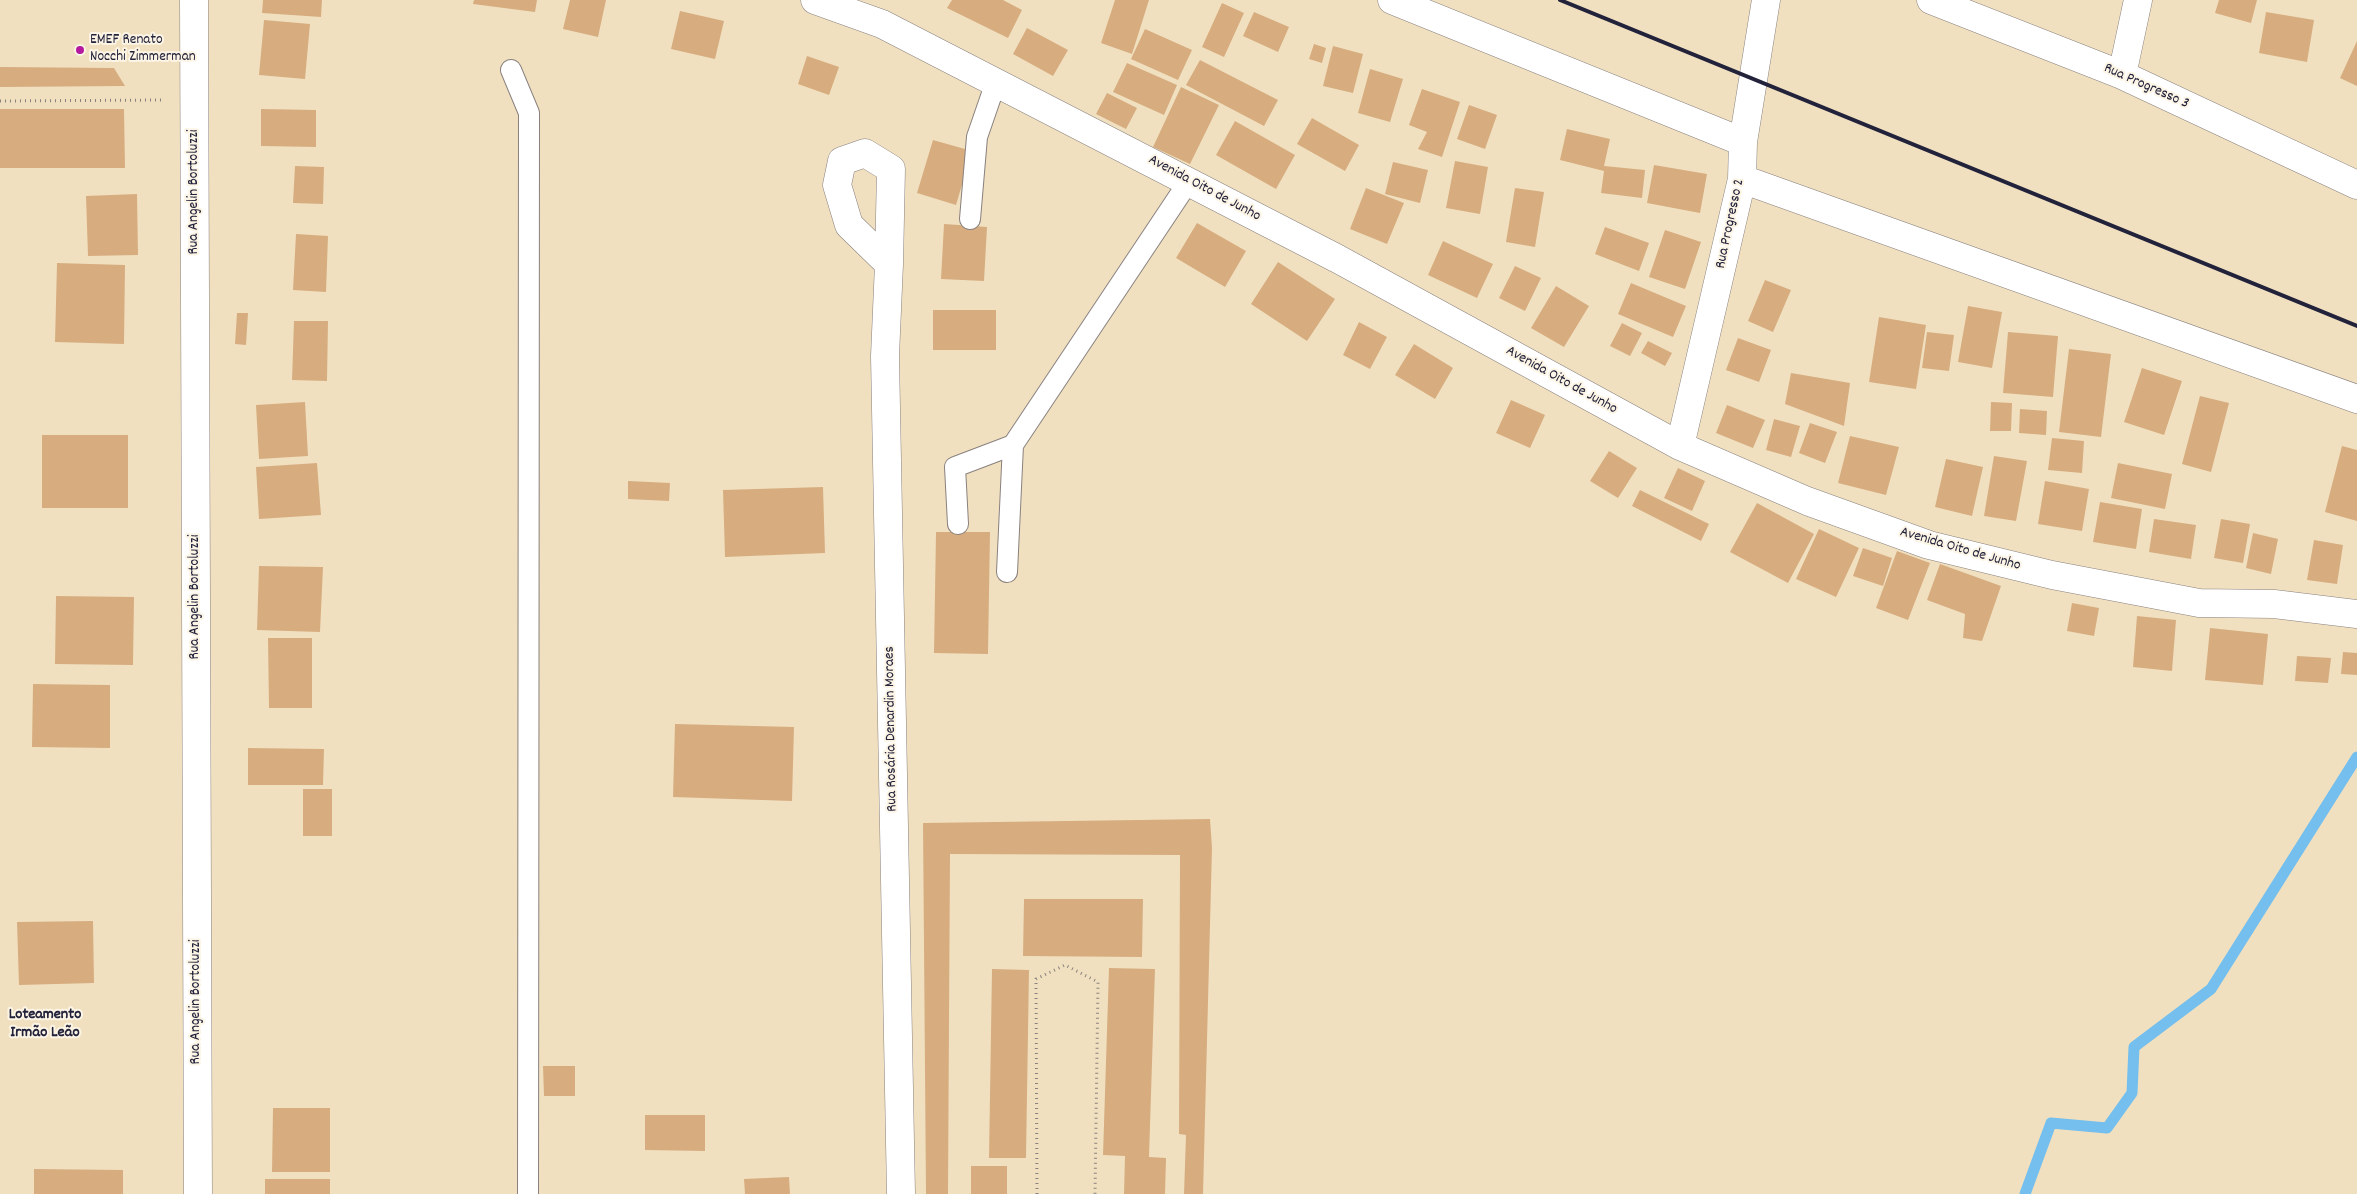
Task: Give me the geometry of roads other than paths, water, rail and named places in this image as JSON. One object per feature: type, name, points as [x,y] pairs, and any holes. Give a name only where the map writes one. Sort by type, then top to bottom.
[{"type":"street","name":"Rua Angelin Bortoluzzi","points":[[194,0],[198,1194]]},
{"type":"street","name":"Avenida Oito de Junho","points":[[815,0],[882,24],[1338,259],[1680,446],[1808,501],[1929,545],[2052,575],[2199,603],[2274,604],[2357,614]]},
{"type":"street","points":[[1392,0],[1743,142]]},
{"type":"street","name":"Rua Progresso 2","points":[[1680,446],[1742,180],[1743,142],[1766,0]]},
{"type":"street","name":"Rua Progresso 3","points":[[1931,0],[2122,75],[2356,183]]},
{"type":"street","points":[[2122,75],[2138,0]]},
{"type":"street","points":[[1742,180],[2357,399]]},
{"type":"street","name":"Rua Rosária Denardin Moraes","points":[[889,264],[885,356],[901,1194]]},
{"type":"lane","points":[[511,70],[529,114],[528,1194]]},
{"type":"lane","points":[[970,219],[977,137],[996,82]]},
{"type":"lane","points":[[1007,572],[1013,444],[1189,181]]},
{"type":"lane","points":[[958,524],[955,466],[1013,444]]},
{"type":"waterway","points":[[2025,1194],[2051,1123],[2107,1128],[2132,1093],[2134,1047],[2211,989],[2357,757]]},
{"type":"railway","points":[[1560,0],[2357,326]]},
{"type":"place","name":"EMEF Renato Nocchi Zimmerman","points":[[80,50]]},
{"type":"district","name":"Loteamento Irmão Leão","points":[[45,1025]]}]
